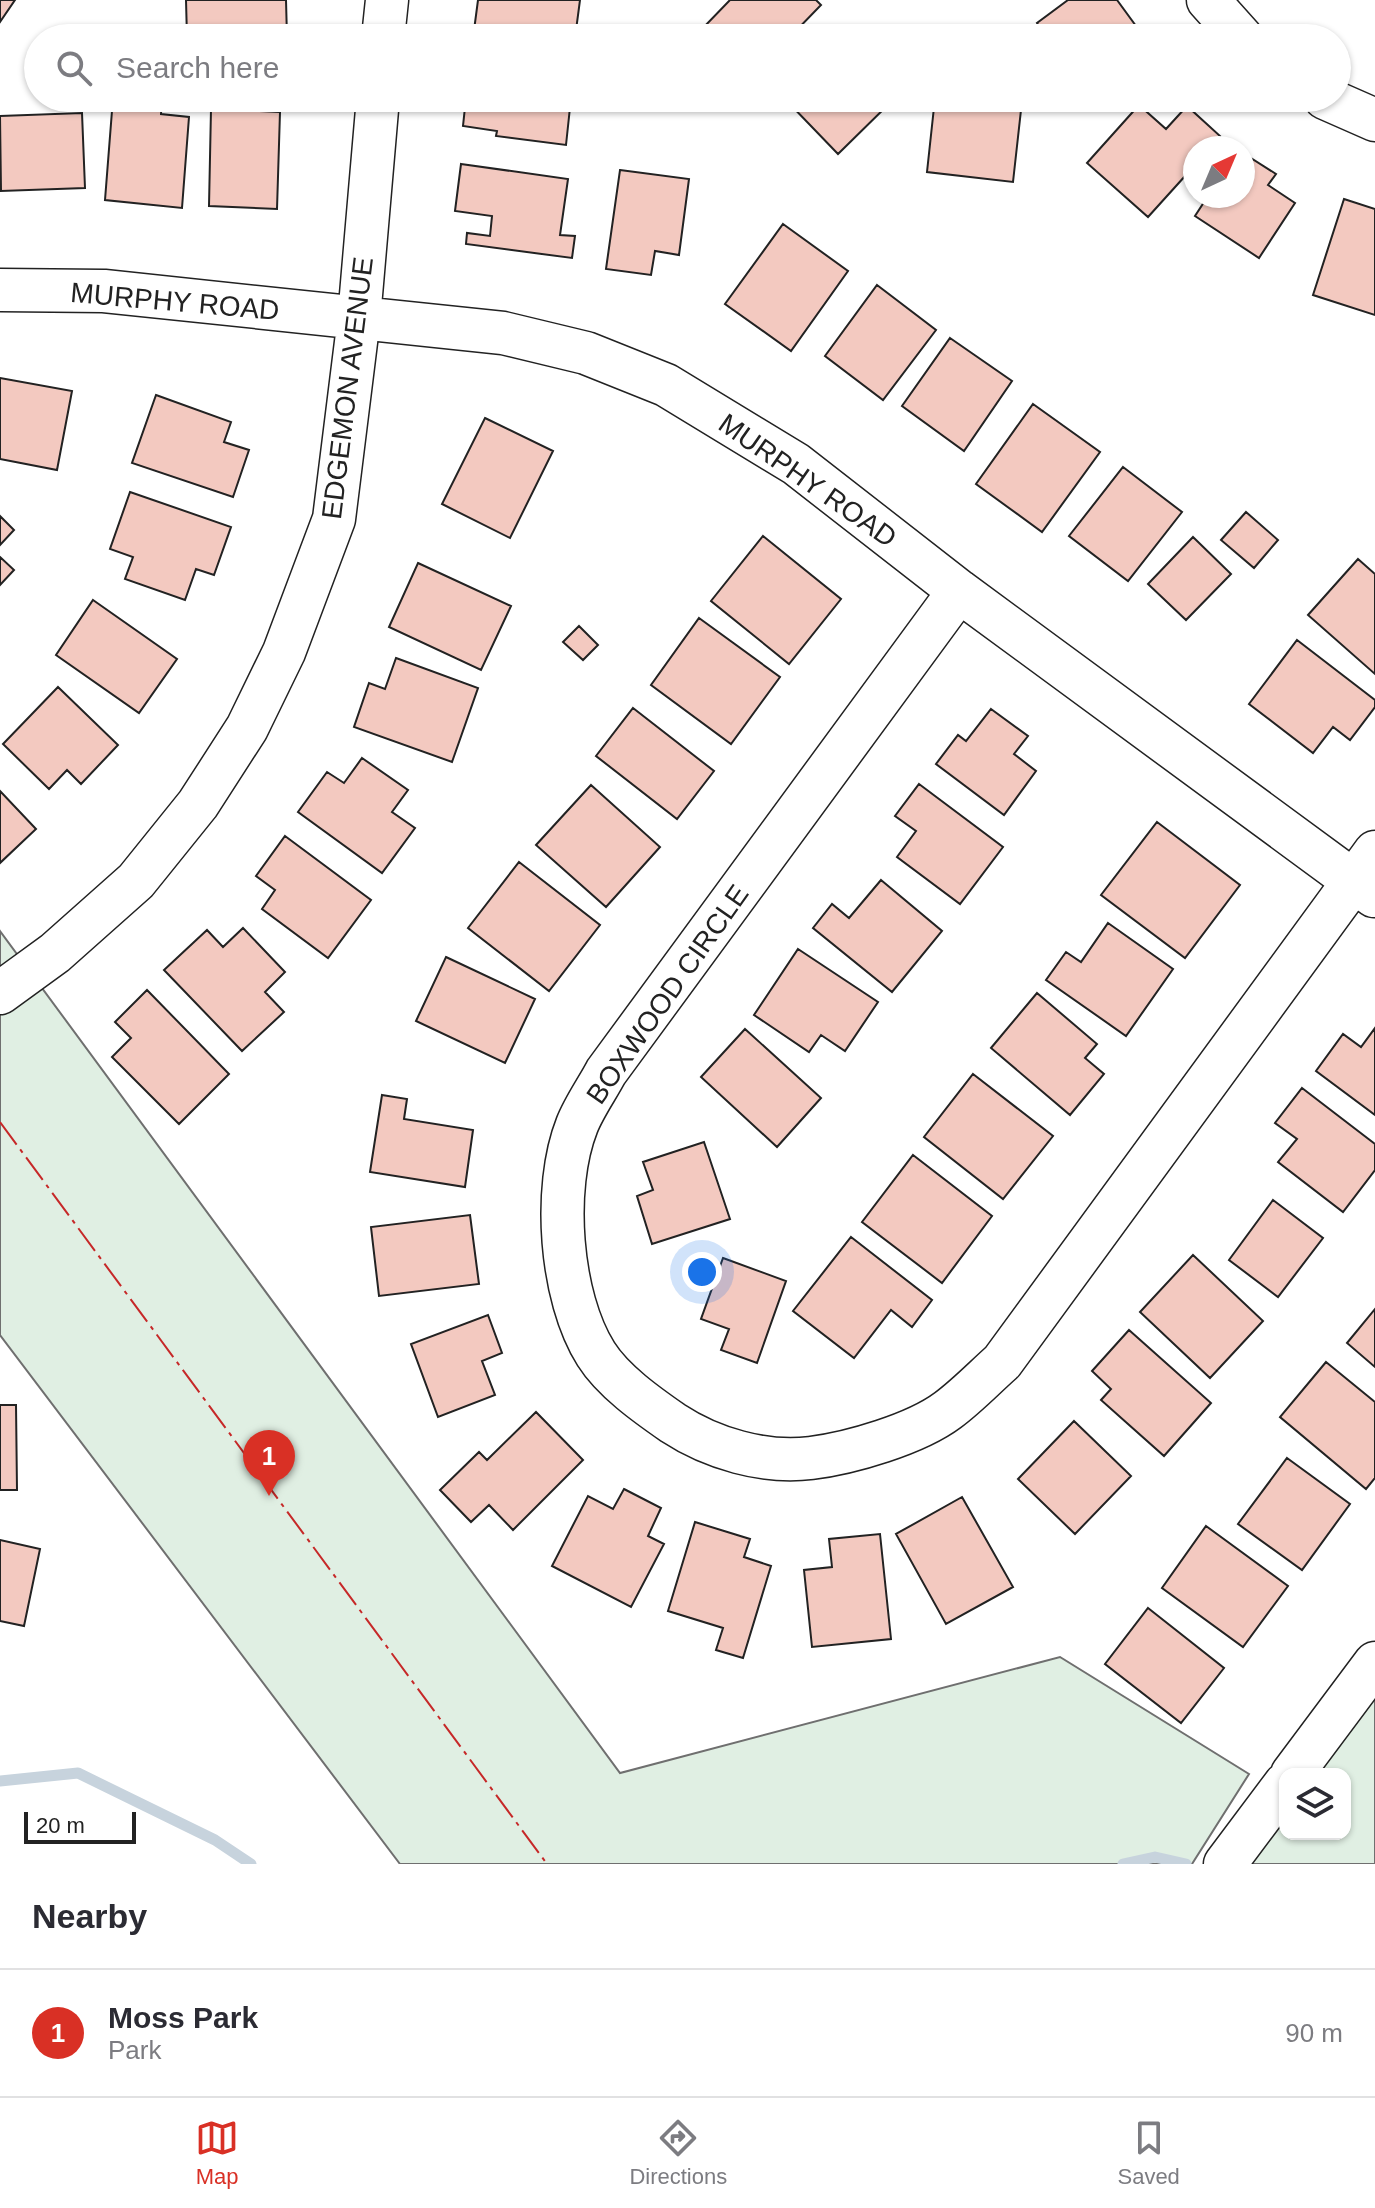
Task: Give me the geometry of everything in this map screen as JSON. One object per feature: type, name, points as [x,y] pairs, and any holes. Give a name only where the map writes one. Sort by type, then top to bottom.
[{"type":"street","points":[[384,24],[387,0]]},
{"type":"street","points":[[1208,0],[1229,24]]},
{"type":"street","points":[[1351,109],[1375,120]]},
{"type":"street","name":"EDGEMON AVENUE","points":[[0,993],[55,953],[136,881],[198,804],[247,728],[284,652],[334,519],[359,318],[377,112]]},
{"type":"street","name":"MURPHY ROAD","points":[[0,290],[104,291],[503,333],[586,353],[666,385],[796,464],[959,591],[1368,877]]},
{"type":"street","name":"BOXWOOD CIRCLE","points":[[959,591],[606,1072],[577,1125],[563,1184],[563,1224],[572,1297],[597,1355],[646,1405],[698,1439],[749,1455],[810,1459],[897,1436],[946,1412],[1002,1362],[1368,877]]},
{"type":"street","points":[[1296,1768],[1375,1663]]},
{"type":"street","points":[[1225,1864],[1279,1792]]},
{"type":"green space","points":[[0,931],[620,1773],[1060,1657],[1249,1774],[1192,1864],[400,1864],[0,1335]]},
{"type":"green space","points":[[1375,1695],[1375,1864],[1249,1864],[1279,1823],[1279,1840],[1351,1840],[1351,1768],[1320,1768]]},
{"type":"building","points":[[0,0],[15,0],[0,22]]},
{"type":"building","points":[[186,0],[286,0],[287,24],[187,24]]},
{"type":"building","points":[[478,0],[580,0],[577,24],[475,24]]},
{"type":"building","points":[[730,0],[816,0],[821,5],[803,24],[707,24]]},
{"type":"building","points":[[1068,0],[1117,0],[1135,24],[1038,24]]},
{"type":"building","points":[[112,112],[161,112],[189,117],[182,208],[105,200]]},
{"type":"building","points":[[211,112],[280,112],[277,209],[209,206]]},
{"type":"building","points":[[464,112],[570,112],[566,145],[496,136],[497,131],[463,126]]},
{"type":"building","points":[[798,112],[881,112],[838,154]]},
{"type":"building","points":[[933,112],[1021,112],[1013,182],[927,172]]},
{"type":"building","points":[[1133,112],[1147,112],[1166,129],[1182,112],[1194,112],[1220,136],[1183,136],[1183,178],[1148,217],[1087,163]]},
{"type":"building","points":[[82,113],[85,188],[1,191],[0,116]]},
{"type":"building","points":[[1255,161],[1276,174],[1268,185],[1295,203],[1259,258],[1195,216],[1200,208],[1255,208]]},
{"type":"building","points":[[461,164],[568,179],[560,235],[575,236],[572,258],[466,244],[467,233],[490,236],[492,216],[455,211]]},
{"type":"building","points":[[620,170],[689,179],[679,255],[655,251],[651,275],[606,269]]},
{"type":"building","points":[[1344,199],[1375,209],[1375,315],[1313,295]]},
{"type":"building","points":[[783,224],[848,271],[791,351],[725,304]]},
{"type":"building","points":[[877,285],[936,330],[883,400],[825,356]]},
{"type":"building","points":[[950,338],[1012,381],[964,451],[902,406]]},
{"type":"building","points":[[0,378],[72,391],[57,470],[0,459]]},
{"type":"building","points":[[156,395],[231,422],[224,442],[249,450],[233,497],[132,463]]},
{"type":"building","points":[[1033,404],[1100,452],[1042,532],[976,484]]},
{"type":"building","points":[[485,418],[553,451],[510,538],[442,504]]},
{"type":"building","points":[[1123,467],[1182,512],[1128,581],[1069,536]]},
{"type":"building","points":[[130,492],[231,527],[214,575],[196,569],[185,600],[125,579],[133,557],[110,549]]},
{"type":"building","points":[[1246,512],[1278,540],[1254,568],[1221,540]]},
{"type":"building","points":[[0,516],[14,530],[0,545]]},
{"type":"building","points":[[763,536],[841,599],[789,664],[711,601]]},
{"type":"building","points":[[1193,537],[1231,574],[1186,620],[1148,584]]},
{"type":"building","points":[[0,557],[14,570],[0,585]]},
{"type":"building","points":[[1358,559],[1375,574],[1375,674],[1308,615]]},
{"type":"building","points":[[418,563],[511,606],[481,670],[389,627]]},
{"type":"building","points":[[93,600],[177,659],[139,713],[56,655]]},
{"type":"building","points":[[699,618],[780,677],[731,744],[651,685]]},
{"type":"building","points":[[579,626],[598,645],[583,660],[563,642]]},
{"type":"building","points":[[1297,640],[1375,700],[1375,707],[1350,740],[1333,727],[1313,753],[1249,704]]},
{"type":"building","points":[[396,658],[478,688],[452,762],[354,727],[369,683],[385,689]]},
{"type":"building","points":[[58,687],[118,745],[81,784],[67,770],[49,789],[3,744]]},
{"type":"building","points":[[633,708],[714,771],[677,819],[596,756]]},
{"type":"building","points":[[991,709],[1028,736],[1014,754],[1036,771],[1004,815],[936,764],[958,735],[966,741]]},
{"type":"building","points":[[362,758],[408,790],[392,812],[415,828],[382,873],[298,812],[327,772],[344,783]]},
{"type":"building","points":[[919,784],[1003,847],[960,904],[897,857],[916,831],[895,816]]},
{"type":"building","points":[[591,785],[660,847],[606,907],[536,845]]},
{"type":"building","points":[[0,791],[36,829],[0,863]]},
{"type":"building","points":[[1157,822],[1240,885],[1185,958],[1101,895]]},
{"type":"building","points":[[285,836],[371,900],[328,958],[262,909],[275,890],[256,876]]},
{"type":"building","points":[[519,862],[600,925],[549,991],[468,928]]},
{"type":"building","points":[[881,880],[942,931],[892,992],[813,928],[832,904],[849,918]]},
{"type":"building","points":[[1108,923],[1173,969],[1126,1036],[1046,980],[1066,952],[1081,962]]},
{"type":"building","points":[[243,928],[285,972],[265,992],[284,1012],[242,1051],[164,970],[207,930],[223,947]]},
{"type":"building","points":[[798,949],[878,1002],[845,1051],[821,1035],[809,1052],[754,1015]]},
{"type":"building","points":[[446,957],[535,999],[505,1063],[416,1021]]},
{"type":"building","points":[[147,990],[229,1074],[179,1124],[112,1057],[131,1038],[115,1022]]},
{"type":"building","points":[[1037,993],[1097,1044],[1085,1058],[1104,1074],[1070,1115],[991,1048]]},
{"type":"building","points":[[1375,1028],[1375,1115],[1316,1071],[1343,1034],[1361,1047]]},
{"type":"building","points":[[745,1029],[821,1098],[777,1147],[701,1077]]},
{"type":"building","points":[[973,1074],[1053,1136],[1003,1199],[924,1137]]},
{"type":"building","points":[[1302,1088],[1375,1144],[1375,1170],[1343,1212],[1278,1162],[1297,1139],[1275,1123]]},
{"type":"building","points":[[382,1095],[407,1099],[404,1119],[473,1130],[465,1187],[370,1172]]},
{"type":"building","points":[[704,1142],[730,1219],[652,1244],[637,1196],[653,1190],[643,1162]]},
{"type":"building","points":[[913,1155],[992,1216],[942,1283],[862,1222]]},
{"type":"building","points":[[1273,1200],[1323,1238],[1278,1297],[1229,1260]]},
{"type":"building","points":[[470,1215],[479,1284],[379,1296],[371,1227]]},
{"type":"building","points":[[851,1237],[932,1300],[912,1327],[891,1310],[854,1358],[793,1311]]},
{"type":"building","points":[[1193,1255],[1263,1321],[1210,1378],[1140,1312]]},
{"type":"building","points":[[723,1258],[786,1281],[757,1363],[721,1350],[729,1329],[701,1319]]},
{"type":"building","points":[[1375,1309],[1375,1367],[1347,1343]]},
{"type":"building","points":[[488,1315],[502,1353],[482,1361],[495,1395],[438,1417],[411,1344]]},
{"type":"building","points":[[1129,1330],[1211,1403],[1164,1456],[1101,1400],[1111,1389],[1092,1371]]},
{"type":"building","points":[[1326,1362],[1375,1402],[1375,1478],[1366,1489],[1280,1417]]},
{"type":"building","points":[[0,1405],[16,1405],[17,1490],[0,1490]]},
{"type":"building","points":[[536,1412],[583,1460],[513,1530],[489,1505],[471,1522],[440,1490],[479,1452],[487,1460]]},
{"type":"building","points":[[1074,1421],[1131,1476],[1075,1534],[1018,1479]]},
{"type":"building","points":[[1287,1458],[1350,1504],[1302,1570],[1238,1524]]},
{"type":"building","points":[[624,1489],[661,1508],[648,1536],[664,1544],[631,1607],[552,1566],[588,1496],[613,1509]]},
{"type":"building","points":[[962,1497],[1013,1587],[946,1624],[896,1534]]},
{"type":"building","points":[[695,1522],[750,1539],[744,1557],[771,1566],[743,1658],[716,1650],[723,1628],[668,1611]]},
{"type":"building","points":[[1206,1526],[1288,1586],[1243,1647],[1162,1588]]},
{"type":"building","points":[[880,1534],[891,1639],[812,1647],[804,1570],[832,1567],[829,1539]]},
{"type":"building","points":[[0,1540],[40,1549],[24,1626],[0,1621]]},
{"type":"building","points":[[1148,1608],[1224,1668],[1181,1723],[1105,1664]]},
{"type":"waterway","points":[[0,1781],[78,1773],[215,1840],[251,1864]]},
{"type":"waterway","points":[[1123,1864],[1155,1857],[1186,1864]]},
{"type":"power","points":[[0,1122],[547,1864]]},
{"type":"place","name":"Moss Park","points":[[269,1496]]}]
